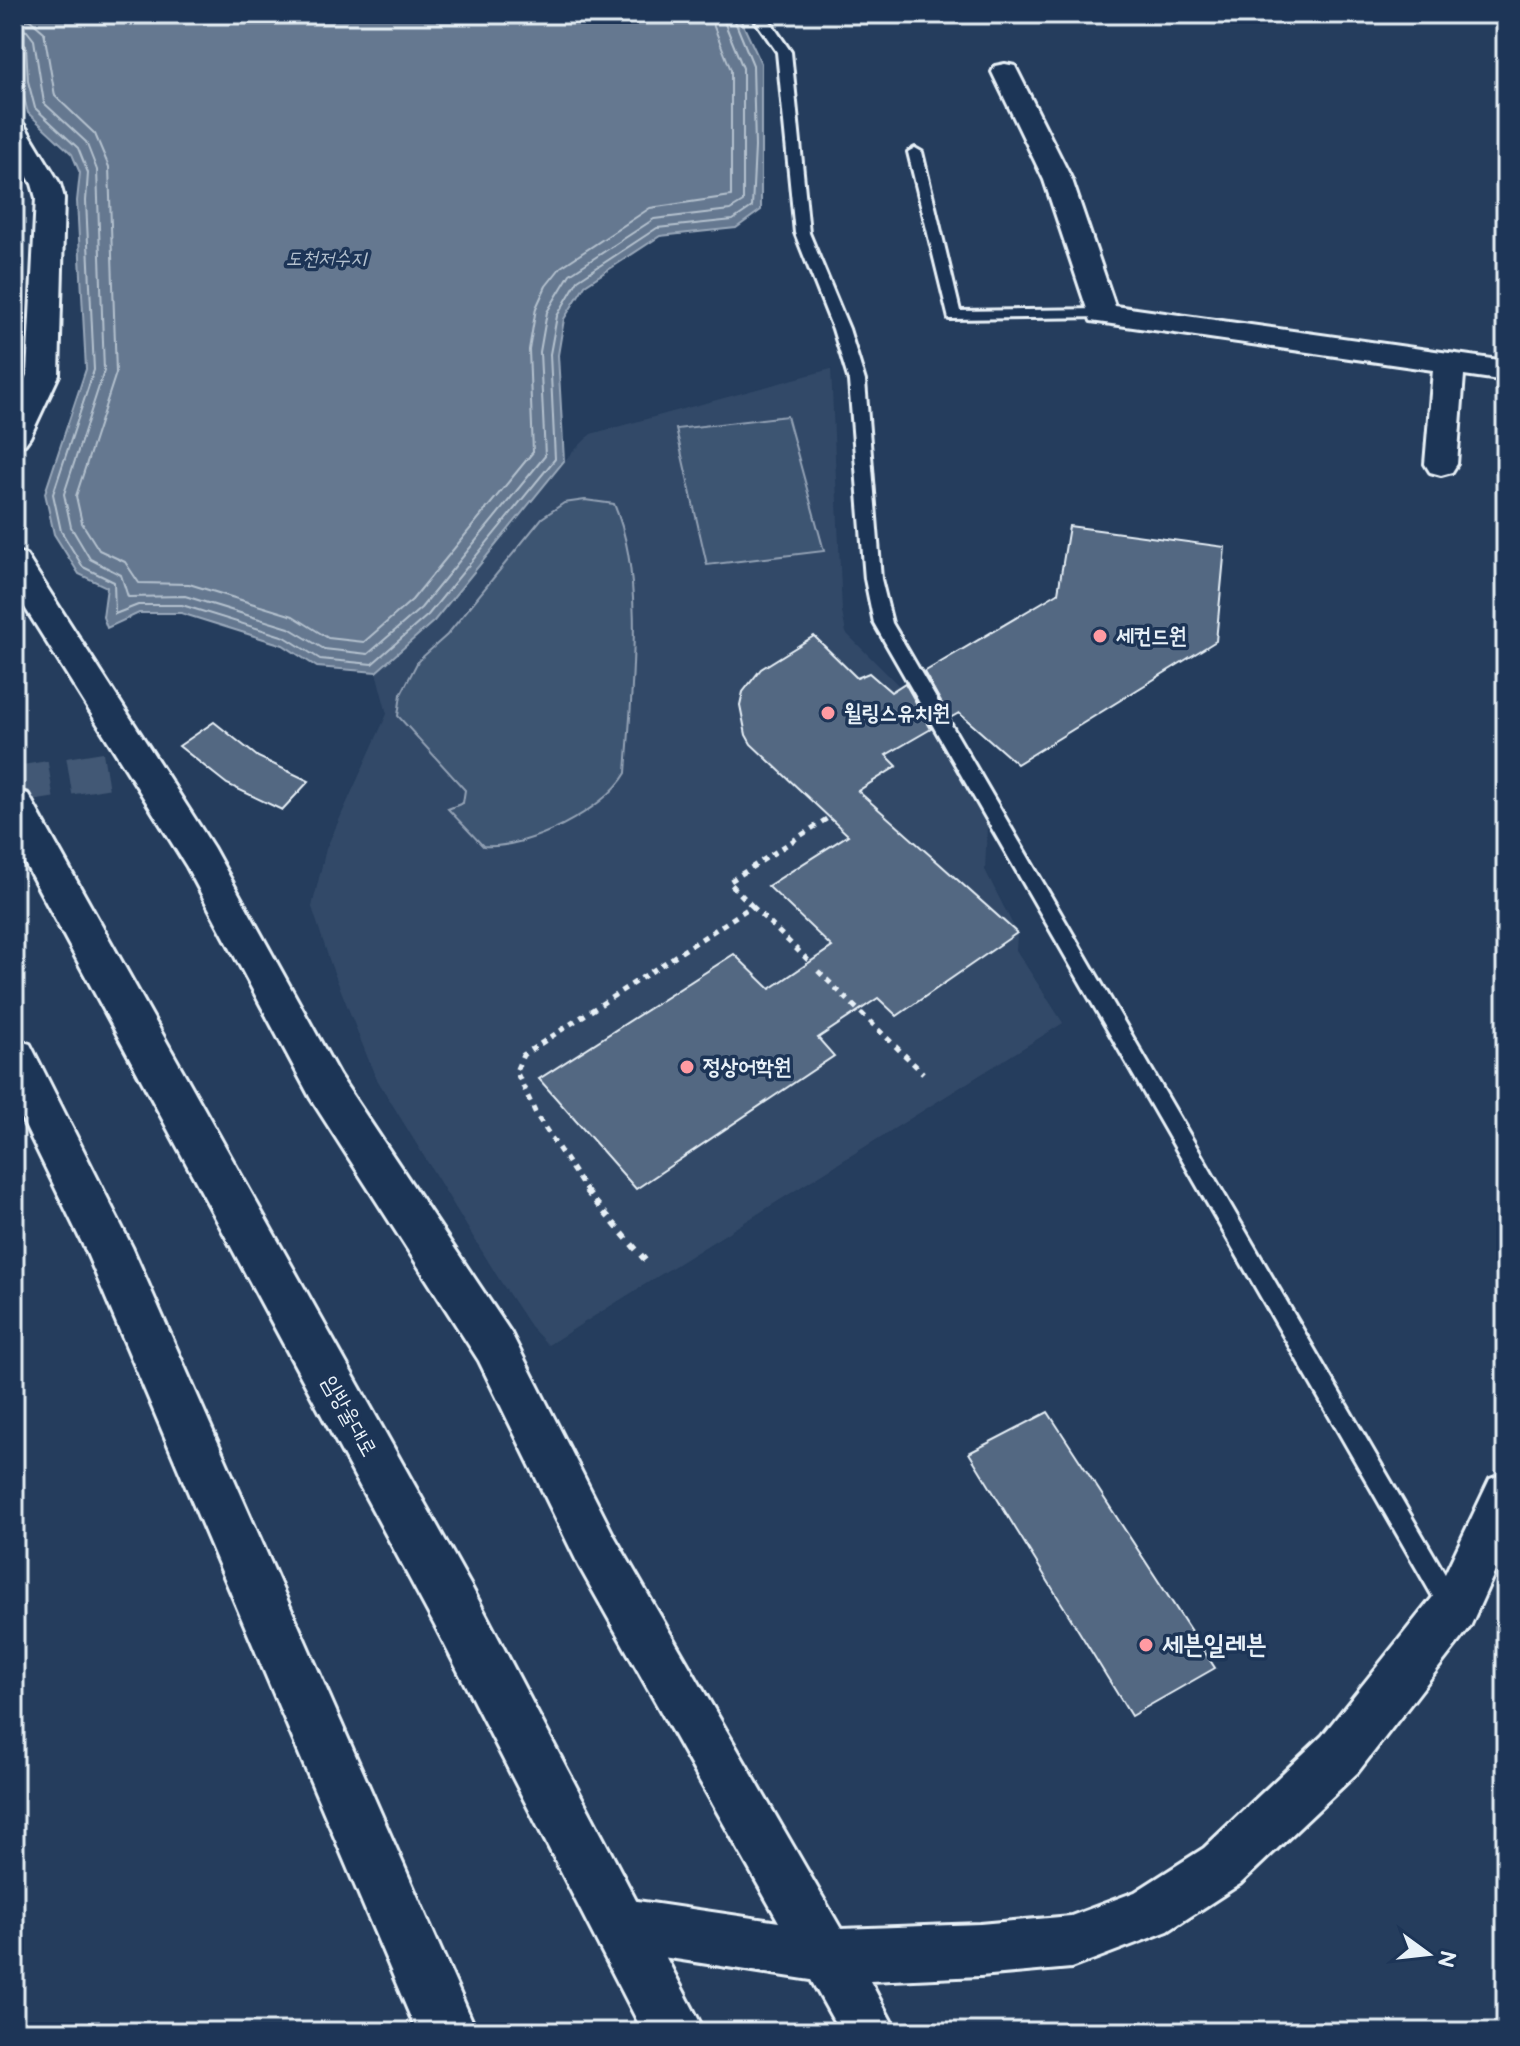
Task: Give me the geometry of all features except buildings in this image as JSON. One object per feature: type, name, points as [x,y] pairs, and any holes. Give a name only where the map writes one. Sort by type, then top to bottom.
[{"type":"main road","name":"임방울대로","points":[[14,805],[445,1592],[675,2032]]},
{"type":"main road","points":[[14,1057],[108,1247],[447,2032]]},
{"type":"street","points":[[1005,72],[1058,180],[1102,314],[1506,371]]},
{"type":"street","points":[[14,131],[46,184],[50,198],[43,375],[14,437]]},
{"type":"street","points":[[1441,464],[1449,364]]},
{"type":"street","points":[[14,563],[126,765],[200,857],[325,1087],[495,1347],[596,1550],[870,2032]]},
{"type":"street","points":[[617,1924],[829,1956],[980,1950],[1071,1942],[1150,1913],[1222,1866],[1340,1754],[1453,1610],[1506,1495]]},
{"type":"lane","points":[[758,14],[784,52],[802,233],[841,329],[857,381],[873,579],[883,623],[1453,1610]]},
{"type":"lane","points":[[915,152],[954,316],[1102,314]]},
{"type":"path","points":[[810,962],[729,882],[828,818]]},
{"type":"path","points":[[646,1261],[581,1185],[537,1116],[516,1071],[523,1055],[752,906]]},
{"type":"path","points":[[818,971],[923,1073]]},
{"type":"shaded area","points":[[831,369],[842,612],[846,633],[940,727],[987,824],[985,870],[1017,933],[1016,950],[1063,1023],[548,1345],[530,1326],[499,1279],[375,1076],[331,965],[312,907],[326,849],[387,714],[376,672],[434,621],[564,461],[591,434]]},
{"type":"shaded area","points":[[787,416],[824,551],[707,565],[676,429]]},
{"type":"shaded area","points":[[585,500],[614,504],[630,566],[634,637],[626,773],[601,801],[563,825],[521,841],[483,846],[448,809],[463,803],[465,790],[398,716],[401,694],[418,661],[447,635],[542,518],[564,503]]},
{"type":"water","name":"도천저수지","points":[[14,14],[738,14],[761,63],[761,210],[736,228],[660,236],[585,285],[564,319],[558,355],[564,461],[434,621],[376,672],[317,667],[283,645],[181,613],[139,613],[107,628],[103,617],[107,587],[79,574],[54,534],[45,493],[86,369],[77,201],[80,173],[72,154],[28,113],[20,83]]},
{"type":"tunnel","points":[[14,785],[114,769]]},
{"type":"place","name":"세컨드원","points":[[1100,636]]},
{"type":"place","name":"윌링스유치원","points":[[828,713]]},
{"type":"place","name":"정상어학원","points":[[687,1067]]},
{"type":"place","name":"세븐일레븐","points":[[1146,1645]]}]
